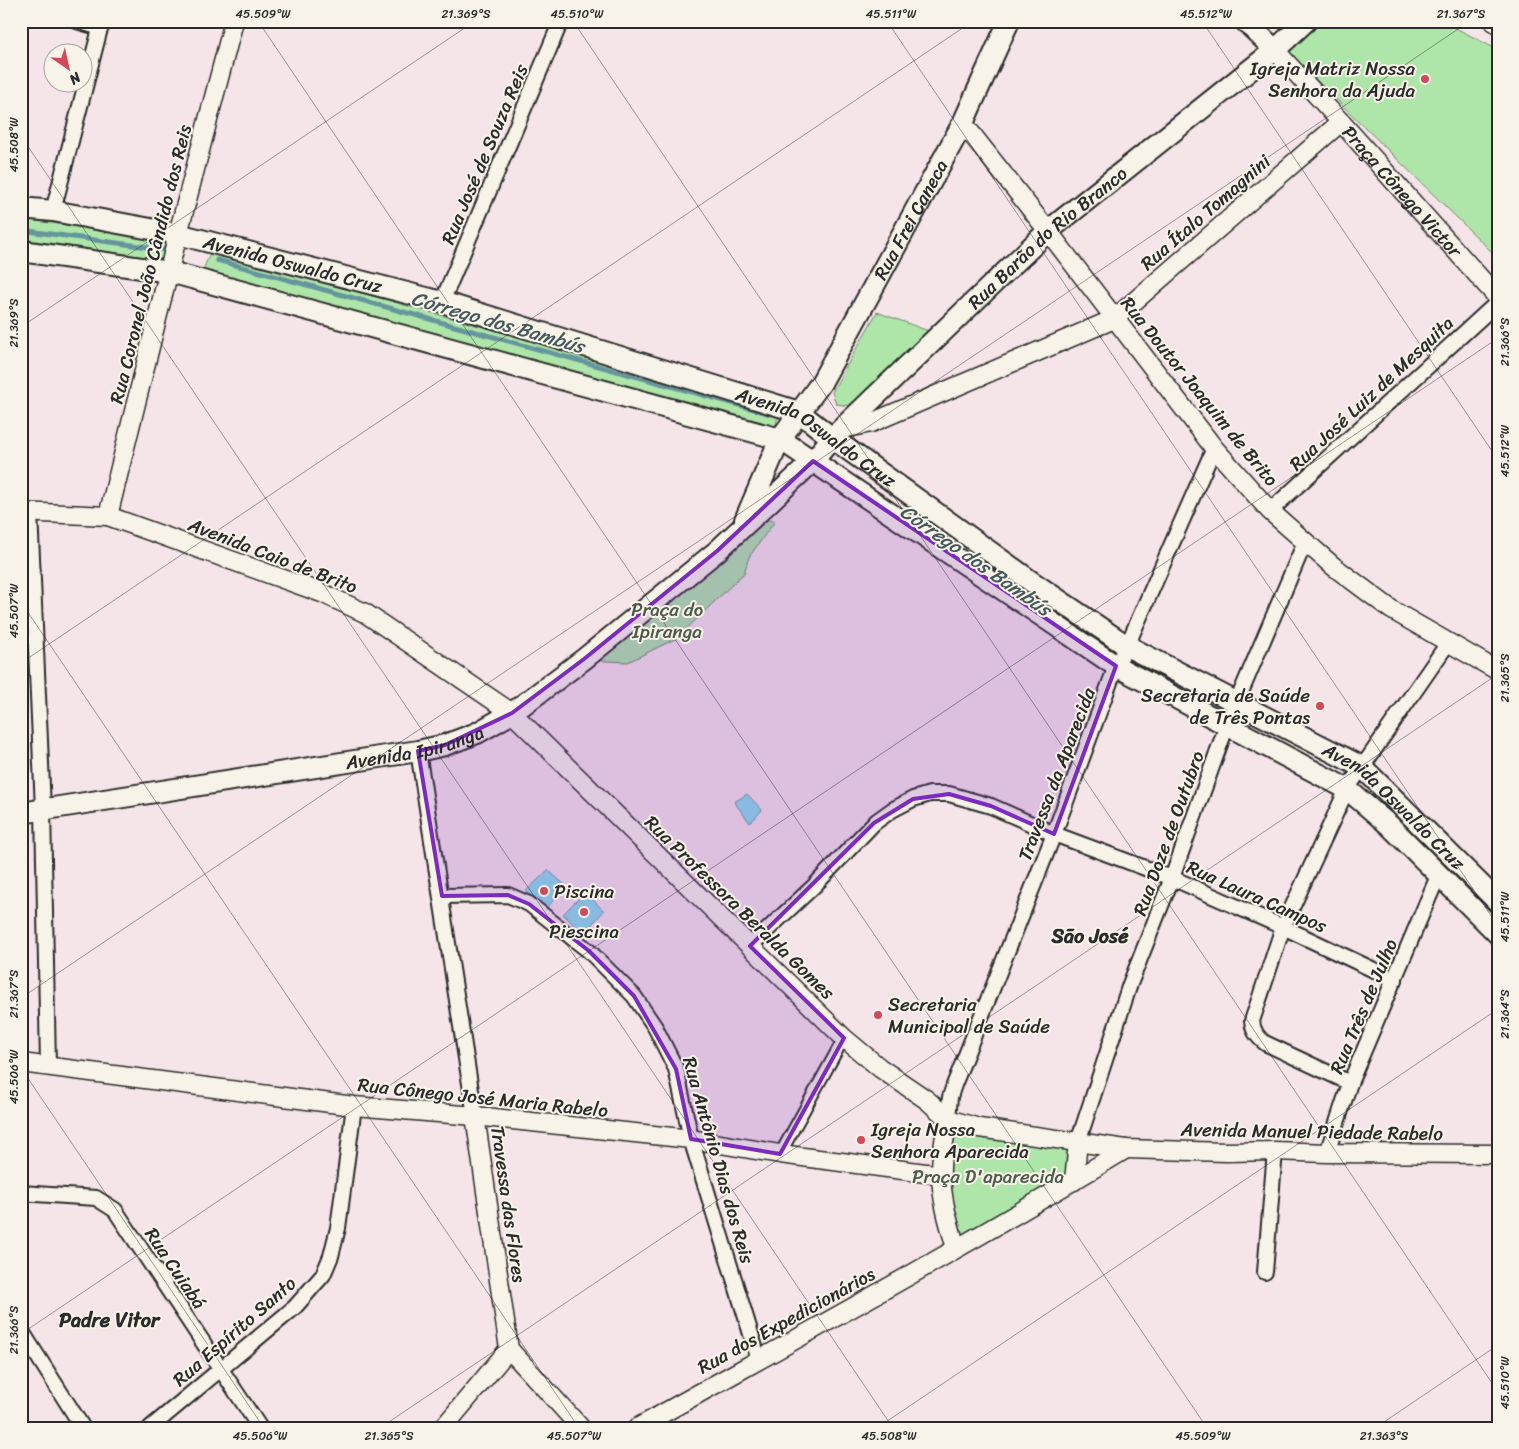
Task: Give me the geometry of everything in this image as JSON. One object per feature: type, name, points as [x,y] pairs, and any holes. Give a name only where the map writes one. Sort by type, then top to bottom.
[{"type":"main road","name":"Rua Frei Caneca","points":[[780,439],[821,383],[963,123],[1009,21]]},
{"type":"main road","points":[[1245,21],[1274,50],[1306,21]]},
{"type":"main road","name":"Rua Barão do Rio Branco","points":[[813,460],[837,433],[866,418],[1048,230],[1274,50]]},
{"type":"main road","name":"Avenida Oswaldo Cruz","points":[[21,208],[52,211],[178,234],[442,302],[799,412],[837,433],[1032,582],[1127,646],[1362,767],[1498,902]]},
{"type":"main road","name":"Avenida Oswaldo Cruz","points":[[21,251],[170,272],[780,439],[1116,666],[1347,789],[1389,825],[1498,934]]},
{"type":"main road","name":"Avenida Ipiranga","points":[[741,528],[780,439]]},
{"type":"main road","name":"Avenida Ipiranga","points":[[21,813],[418,751],[445,745],[477,733],[512,713],[584,659],[717,551],[813,460]]},
{"type":"street","points":[[52,211],[102,25],[77,21]]},
{"type":"street","name":"Rua Coronel João Cândido dos Reis","points":[[108,516],[178,234],[234,21]]},
{"type":"street","name":"Rua José de Souza Reis","points":[[442,302],[561,21]]},
{"type":"street","points":[[1493,21],[1498,24]]},
{"type":"street","name":"Praça Cônego Victor","points":[[1274,50],[1498,298]]},
{"type":"street","name":"Rua Ítalo Tomagnini","points":[[866,418],[1114,319],[1341,122]]},
{"type":"street","name":"Rua Doutor Joaquim de Brito","points":[[963,123],[1048,230],[1214,448],[1270,511],[1333,566],[1392,610],[1448,644],[1498,671]]},
{"type":"street","name":"Rua José Luiz de Mesquita","points":[[1270,511],[1498,302]]},
{"type":"street","name":"Travessa da Aparecida","points":[[948,1119],[950,1097],[954,1085],[1054,834],[1116,666],[1127,646],[1214,448]]},
{"type":"street","points":[[26,512],[43,809],[48,1065]]},
{"type":"street","name":"Avenida Caio de Brito","points":[[26,512],[108,516],[322,593],[364,613],[512,713]]},
{"type":"street","name":"Rua Doze de Outubro","points":[[1078,1142],[1130,984],[1172,878],[1227,725],[1305,542]]},
{"type":"street","points":[[1350,1083],[1265,1043],[1252,1028],[1252,1022],[1283,927],[1347,789],[1448,644]]},
{"type":"street","name":"Rua Professora Beralda Gomes","points":[[512,713],[844,1038],[880,1068],[927,1100],[948,1119]]},
{"type":"street","name":"Travessa das Flores","points":[[418,751],[442,896],[509,1349]]},
{"type":"street","name":"Rua Laura Campos","points":[[750,946],[814,886],[874,823],[892,810],[913,799],[930,794],[949,794],[991,806],[1054,834],[1172,878],[1283,927],[1395,980]]},
{"type":"street","name":"Rua Três de Julho","points":[[1327,1153],[1350,1083],[1438,876]]},
{"type":"street","name":"Rua Antônio Dias dos Reis","points":[[442,896],[508,895],[529,904],[589,951],[634,996],[655,1028],[676,1069],[691,1139],[759,1360]]},
{"type":"street","points":[[780,1154],[844,1038]]},
{"type":"street","name":"Rua Cônego José Maria Rabelo","points":[[21,1063],[354,1106],[475,1116],[691,1139],[780,1154],[940,1175]]},
{"type":"street","name":"Rua Espírito Santo","points":[[150,1428],[295,1307],[323,1276],[331,1256],[338,1228],[354,1106]]},
{"type":"street","points":[[948,1119],[979,1128],[1126,1149],[1017,1215],[956,1248],[946,1214],[940,1175],[942,1150],[948,1119]]},
{"type":"street","points":[[1074,1181],[1078,1142]]},
{"type":"street","name":"Avenida Manuel Piedade Rabelo","points":[[1126,1149],[1226,1152],[1498,1154]]},
{"type":"street","points":[[1265,1272],[1275,1151]]},
{"type":"street","name":"Rua Cuiabá","points":[[21,1193],[96,1198],[114,1210],[260,1428]]},
{"type":"street","name":"Rua dos Expedicionários","points":[[637,1428],[956,1248]]},
{"type":"street","points":[[21,1330],[83,1428]]},
{"type":"street","points":[[443,1428],[509,1349],[581,1428]]},
{"type":"highlighted area","points":[[813,461],[1116,666],[1054,834],[991,806],[949,794],[913,799],[874,823],[750,946],[844,1038],[780,1154],[691,1139],[676,1069],[634,996],[589,951],[529,904],[508,895],[442,896],[418,751],[445,745],[512,713],[584,659],[717,551]]},
{"type":"green space","points":[[1324,21],[1442,21],[1498,50],[1498,258],[1288,52]]},
{"type":"green space","points":[[21,219],[172,239],[165,260],[21,239]]},
{"type":"green space","points":[[211,251],[780,410],[774,430],[203,270]]},
{"type":"green space","points":[[877,312],[934,333],[856,407],[836,404],[832,392]]},
{"type":"green space","name":"Praça do Ipiranga","points":[[767,520],[775,521],[749,557],[744,573],[677,638],[628,662],[584,660],[750,530]]},
{"type":"green space","name":"Praça D'aparecida","points":[[952,1126],[1070,1147],[1069,1177],[960,1239],[946,1175]]},
{"type":"water","points":[[747,794],[762,810],[750,823],[734,802]]},
{"type":"water","name":"Piscina","points":[[548,870],[566,886],[545,910],[522,895]]},
{"type":"water","name":"Piescina","points":[[585,892],[604,911],[583,934],[563,914]]},
{"type":"waterway","name":"Córrego dos Bambús","points":[[21,230],[162,249]]},
{"type":"waterway","name":"Córrego dos Bambús","points":[[217,260],[771,414]]},
{"type":"place","name":"Igreja Matriz Nossa Senhora da Ajuda","points":[[1425,79]]},
{"type":"place","name":"Secretaria de Saúde de Três Pontas","points":[[1320,706]]},
{"type":"place","name":"Piscina","points":[[544,891]]},
{"type":"place","name":"Piescina","points":[[584,912]]},
{"type":"place","name":"Secretaria Municipal de Saúde","points":[[878,1015]]},
{"type":"place","name":"Igreja Nossa Senhora Aparecida","points":[[861,1140]]},
{"type":"district","name":"São José","points":[[1090,936]]},
{"type":"district","name":"Padre Vitor","points":[[109,1320]]}]
